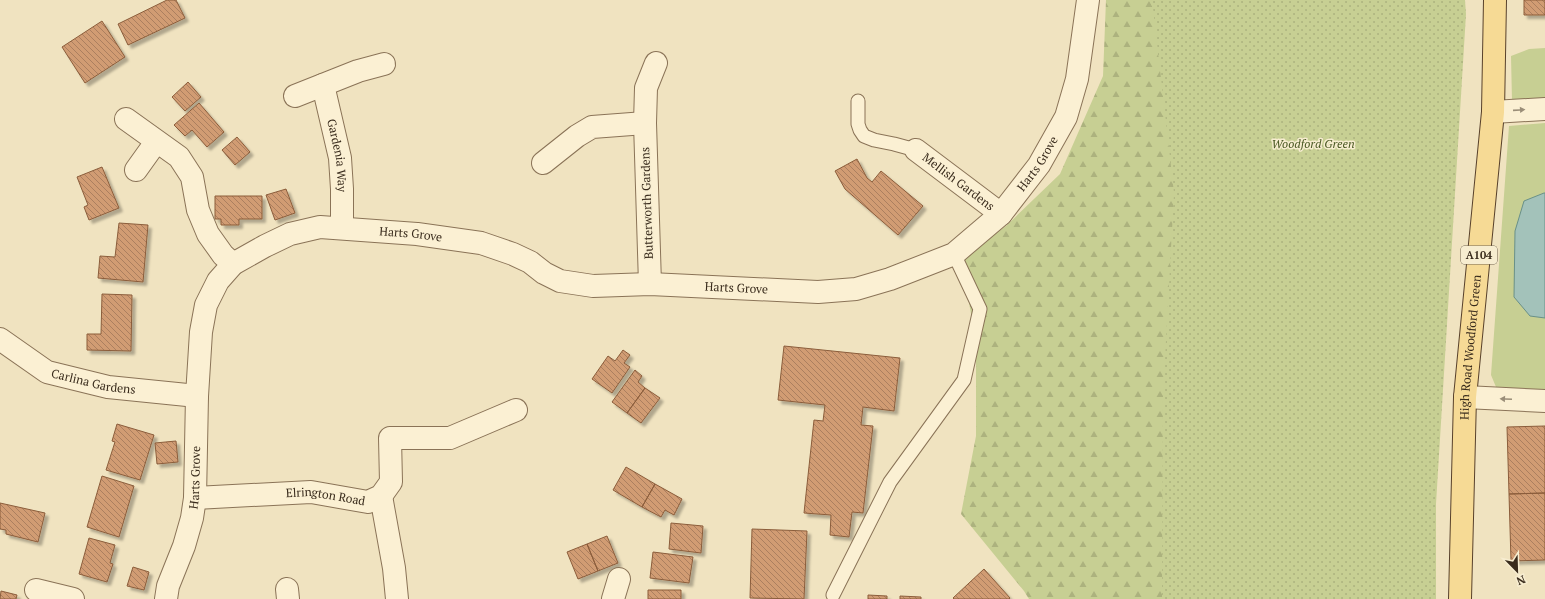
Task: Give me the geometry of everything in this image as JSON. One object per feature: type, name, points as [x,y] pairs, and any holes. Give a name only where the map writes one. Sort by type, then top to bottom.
[{"type":"main road","name":"High Road Woodford Green","points":[[1460,599],[1465,397],[1493,112],[1494,0]]},
{"type":"street","name":"Harts Grove","points":[[166,599],[168,586],[184,546],[192,518],[195,498],[197,396],[201,332],[206,305],[218,281],[233,264],[264,246],[290,234],[320,227],[342,227],[417,234],[481,243],[513,254],[530,262],[544,273],[560,281],[593,286],[650,284],[818,292],[856,289],[890,279],[954,254],[1001,214],[1039,165],[1066,117],[1077,79],[1088,0]]},
{"type":"street","name":"Butterworth Gardens","points":[[650,284],[645,123],[646,88],[656,62]]},
{"type":"street","points":[[295,96],[358,71],[384,64]]},
{"type":"street","name":"Gardenia Way","points":[[323,85],[340,158],[342,227]]},
{"type":"street","points":[[1493,112],[1545,109]]},
{"type":"street","points":[[126,119],[156,142],[179,157],[192,177],[198,210],[208,234],[223,255],[233,264]]},
{"type":"street","points":[[543,163],[577,136],[592,127],[645,123]]},
{"type":"street","points":[[136,170],[156,142]]},
{"type":"street","name":"Mellish Gardens","points":[[916,150],[1001,214]]},
{"type":"street","name":"Carlina Gardens","points":[[0,339],[47,372],[108,387],[197,396]]},
{"type":"street","points":[[1465,397],[1545,401]]},
{"type":"street","name":"Elrington Road","points":[[195,498],[311,492],[368,502],[381,496],[391,482],[390,438],[450,438],[516,410]]},
{"type":"street","points":[[381,496],[394,568],[396,599]]},
{"type":"street","points":[[612,599],[619,579]]},
{"type":"street","points":[[36,590],[73,599]]},
{"type":"lane","points":[[858,101],[858,124],[864,136],[874,140],[916,150]]},
{"type":"lane","points":[[834,595],[890,482],[964,380],[980,309],[954,254]]},
{"type":"green space","points":[[1106,0],[1189,0],[1214,599],[1029,599],[961,514],[976,436],[976,341],[961,259],[1006,226],[1060,174],[1103,76]]},
{"type":"green space","name":"Woodford Green","points":[[1149,0],[1465,0],[1466,14],[1436,504],[1436,599],[1162,599],[1163,395],[1174,193],[1153,8]]},
{"type":"green space","points":[[1545,48],[1545,99],[1512,101],[1511,56],[1529,49]]},
{"type":"green space","points":[[1545,123],[1545,394],[1505,392],[1496,387],[1491,375],[1509,126]]},
{"type":"water","points":[[1544,193],[1545,318],[1530,316],[1514,297],[1515,231],[1524,201]]},
{"type":"building","points":[[167,0],[176,0],[185,18],[128,45],[118,24]]},
{"type":"building","points":[[1524,0],[1545,0],[1545,15],[1524,15]]},
{"type":"building","points":[[102,21],[125,57],[85,83],[62,47]]},
{"type":"building","points":[[188,82],[201,97],[185,111],[172,97]]},
{"type":"building","points":[[199,103],[224,132],[207,147],[192,130],[185,136],[174,125]]},
{"type":"building","points":[[237,137],[250,152],[235,165],[222,150]]},
{"type":"building","points":[[857,159],[867,178],[872,182],[881,171],[923,206],[898,235],[845,189],[835,171]]},
{"type":"building","points":[[102,167],[119,208],[89,220],[84,207],[88,205],[77,177]]},
{"type":"building","points":[[286,189],[295,213],[275,220],[266,195]]},
{"type":"building","points":[[215,196],[262,196],[262,219],[239,219],[239,225],[221,225],[221,219],[215,219]]},
{"type":"building","points":[[119,223],[148,225],[143,282],[98,278],[100,256],[115,257]]},
{"type":"building","points":[[102,294],[132,295],[131,351],[87,350],[87,334],[101,334]]},
{"type":"building","points":[[784,346],[900,358],[894,411],[863,407],[861,425],[873,426],[863,513],[852,512],[849,537],[830,535],[831,515],[804,513],[814,420],[823,421],[825,405],[778,400]]},
{"type":"building","points":[[623,350],[630,355],[624,363],[630,367],[612,393],[592,379],[608,356],[615,361]]},
{"type":"building","points":[[635,370],[642,376],[638,382],[645,388],[627,413],[612,402]]},
{"type":"building","points":[[645,388],[660,398],[641,423],[627,413]]},
{"type":"building","points":[[117,424],[154,435],[140,480],[106,470],[115,442],[112,441]]},
{"type":"building","points":[[1545,426],[1545,493],[1509,494],[1507,427]]},
{"type":"building","points":[[176,441],[178,462],[157,464],[155,443]]},
{"type":"building","points":[[626,467],[655,484],[642,507],[613,490]]},
{"type":"building","points":[[102,476],[134,486],[119,537],[87,527]]},
{"type":"building","points":[[655,484],[682,499],[674,515],[665,510],[661,517],[642,507]]},
{"type":"building","points":[[1545,493],[1545,560],[1511,561],[1509,494]]},
{"type":"building","points":[[0,503],[45,513],[38,542],[6,534],[6,530],[0,529]]},
{"type":"building","points":[[671,523],[703,526],[701,553],[669,549]]},
{"type":"building","points":[[752,529],[807,531],[804,599],[750,598]]},
{"type":"building","points":[[607,536],[618,563],[598,571],[587,544]]},
{"type":"building","points":[[89,538],[115,545],[110,563],[113,564],[107,582],[79,574]]},
{"type":"building","points":[[587,544],[598,571],[578,579],[567,552]]},
{"type":"building","points":[[653,552],[693,557],[689,583],[650,578]]},
{"type":"building","points":[[133,567],[149,572],[144,590],[127,586]]},
{"type":"building","points":[[984,569],[1010,598],[1009,599],[953,598]]},
{"type":"building","points":[[648,590],[681,590],[681,599],[648,599]]},
{"type":"building","points":[[1,591],[17,595],[16,599],[0,599]]},
{"type":"building","points":[[868,595],[887,596],[887,599],[868,599]]},
{"type":"building","points":[[900,596],[921,597],[921,599],[900,599]]}]
